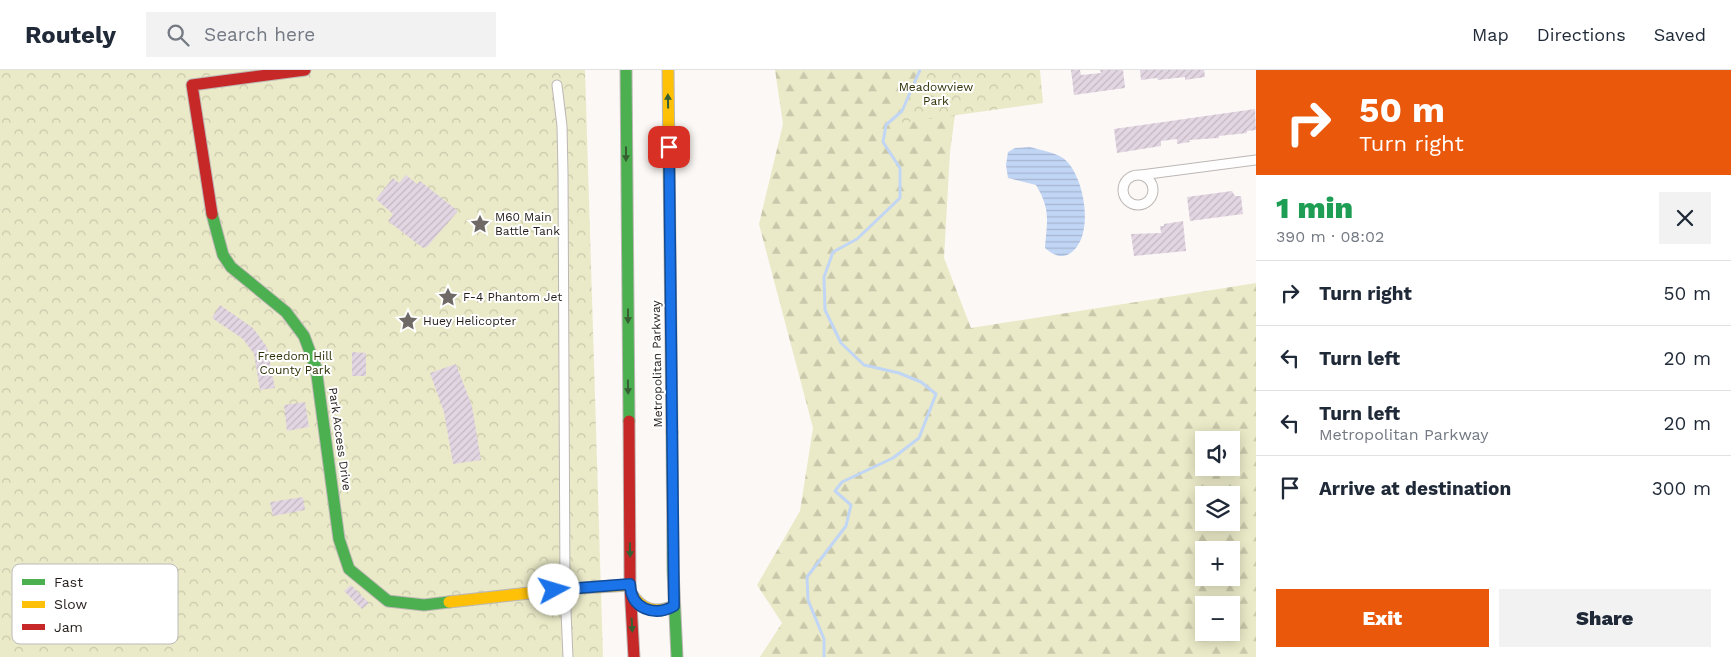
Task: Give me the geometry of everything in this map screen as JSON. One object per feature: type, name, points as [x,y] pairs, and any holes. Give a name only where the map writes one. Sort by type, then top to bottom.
[{"type":"main road","name":"Park Access Drive","points":[[305,70],[192,85],[214,228],[223,255],[231,267],[286,312],[304,336],[316,368],[339,539],[349,569],[382,598],[400,604],[424,605],[464,602],[565,589],[630,589]]},
{"type":"main road","name":"Metropolitan Parkway","points":[[668,70],[674,606],[677,657]]},
{"type":"main road","points":[[624,72],[630,589],[634,657]]},
{"type":"main road","points":[[630,589],[636,603],[649,611],[661,611],[674,606]]},
{"type":"street","points":[[557,85],[562,126],[563,172],[565,589],[568,657]]},
{"type":"street","points":[[1162,174],[1150,198],[1143,204],[1129,202],[1124,194],[1124,184],[1131,177],[1256,160]]},
{"type":"street","points":[[1141,175],[1149,180],[1153,189]]},
{"type":"green space","name":"Freedom Hill County Park","points":[[0,70],[585,70],[603,657],[0,657]]},
{"type":"green space","points":[[775,70],[961,70],[950,152],[944,258],[971,328],[1256,283],[1256,657],[760,657],[782,623],[757,585],[800,511],[813,428],[759,224],[783,124]]},
{"type":"green space","name":"Meadowview Park","points":[[920,70],[1040,70],[1043,103],[886,125],[902,111]]},
{"type":"water","points":[[1030,147],[1063,158],[1071,166],[1082,191],[1085,221],[1083,235],[1077,246],[1069,254],[1056,255],[1045,248],[1046,209],[1036,185],[1008,178],[1006,165],[1008,152],[1015,148]]},
{"type":"building","points":[[1071,70],[1080,70],[1081,75],[1101,73],[1100,70],[1123,70],[1125,88],[1074,95]]},
{"type":"building","points":[[1140,70],[1204,70],[1205,77],[1185,80],[1185,77],[1141,80]]},
{"type":"building","points":[[1255,109],[1256,130],[1247,131],[1247,133],[1219,136],[1219,138],[1189,140],[1190,142],[1177,144],[1177,139],[1161,141],[1161,146],[1117,153],[1114,129]]},
{"type":"building","points":[[406,175],[417,184],[420,181],[458,211],[427,247],[423,248],[388,221],[393,214],[376,199],[393,178],[399,183]]},
{"type":"building","points":[[1232,191],[1235,196],[1241,196],[1243,214],[1190,221],[1187,197]]},
{"type":"building","points":[[1183,221],[1186,251],[1134,256],[1131,234],[1161,233],[1160,226]]},
{"type":"building","points":[[220,305],[253,328],[267,347],[275,388],[260,390],[254,354],[243,339],[212,318]]},
{"type":"building","points":[[352,352],[366,353],[366,376],[352,376]]},
{"type":"building","points":[[456,364],[472,406],[481,460],[453,464],[444,412],[430,373]]},
{"type":"building","points":[[305,402],[309,427],[287,431],[284,405]]},
{"type":"building","points":[[303,497],[305,510],[273,516],[270,502]]},
{"type":"building","points":[[351,585],[369,603],[362,609],[344,591]]},
{"type":"waterway","points":[[824,657],[824,639],[808,600],[807,577],[846,526],[851,505],[835,491],[842,482],[893,458],[919,438],[936,394],[921,382],[899,373],[864,365],[841,343],[825,310],[824,277],[833,252],[857,239],[900,198],[900,168],[883,142],[886,125],[902,111],[920,70]]},
{"type":"traffic: fast","points":[[626,70],[629,421]]},
{"type":"traffic: fast","points":[[212,214],[223,255],[231,267],[286,312],[304,336],[316,368],[339,539],[349,569],[388,601],[424,605],[449,602]]},
{"type":"traffic: fast","points":[[672,432],[673,570],[677,657]]},
{"type":"traffic: slow","points":[[668,70],[672,432]]},
{"type":"traffic: slow","points":[[449,602],[565,589],[630,585]]},
{"type":"traffic: slow","points":[[631,593],[644,607],[650,609],[661,610],[674,606]]},
{"type":"traffic: jam","points":[[212,214],[192,85],[305,70]]},
{"type":"traffic: jam","points":[[629,421],[630,585],[634,657]]},
{"type":"place","name":"M60 Main Battle Tank","points":[[480,224]]},
{"type":"place","name":"F-4 Phantom Jet","points":[[448,297]]},
{"type":"place","name":"Huey Helicopter","points":[[408,321]]},
{"type":"route","points":[[554,590],[630,584],[630,593],[636,603],[642,608],[655,612],[674,606],[669,147]]}]
